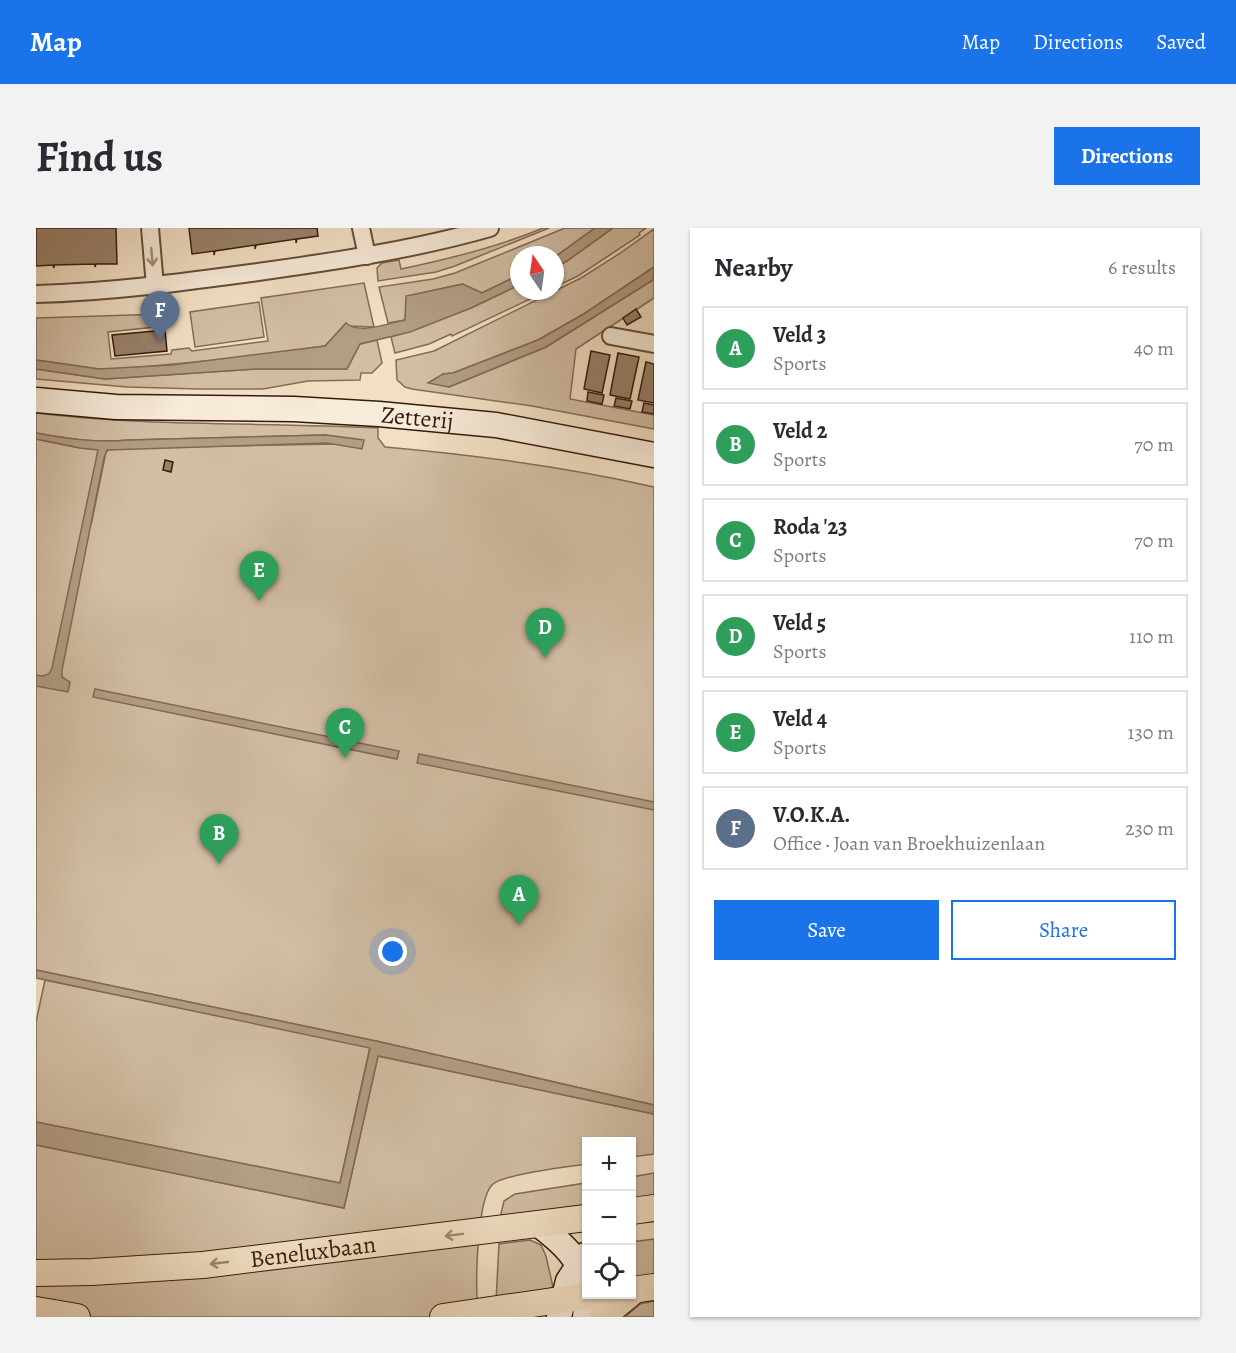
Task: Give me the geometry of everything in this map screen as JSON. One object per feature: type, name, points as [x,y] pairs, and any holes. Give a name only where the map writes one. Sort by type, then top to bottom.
[{"type":"main road","points":[[636,1210],[654,1208]]},
{"type":"main road","name":"Beneluxbaan","points":[[36,1273],[202,1265],[582,1219]]},
{"type":"main road","points":[[443,1317],[501,1313],[601,1299]]},
{"type":"main road","points":[[36,1310],[77,1317]]},
{"type":"street","points":[[150,228],[155,286]]},
{"type":"street","points":[[361,228],[367,256]]},
{"type":"street","points":[[36,294],[155,286],[367,256],[439,243],[490,228]]},
{"type":"street","points":[[611,336],[654,344]]},
{"type":"street","name":"Zetterij","points":[[36,400],[116,407],[304,410],[468,422],[496,425],[654,455]]},
{"type":"street","points":[[636,1222],[654,1214]]},
{"type":"street","points":[[539,1225],[582,1258],[568,1281],[584,1303]]},
{"type":"shaded area","points":[[543,228],[549,228],[455,266],[436,272],[378,281],[377,268],[382,263],[399,260],[401,269],[491,247]]},
{"type":"shaded area","points":[[565,228],[595,228],[564,250],[564,246],[521,246]]},
{"type":"shaded area","points":[[595,228],[613,228],[564,262],[564,250]]},
{"type":"shaded area","points":[[613,228],[646,228],[639,233],[640,235],[564,283],[564,262]]},
{"type":"shaded area","points":[[654,229],[654,267],[582,315],[538,340],[453,373],[443,374],[449,387],[546,347],[654,279],[654,298],[576,349],[570,399],[654,415],[654,429],[532,406],[412,389],[405,387],[397,380],[396,360],[434,351],[537,300],[564,300],[564,286],[619,254]]},
{"type":"shaded area","points":[[510,250],[510,279],[482,293],[462,284],[407,296],[405,320],[388,323],[379,287],[433,279],[455,273]]},
{"type":"shaded area","points":[[654,267],[653,280],[546,347],[449,387],[428,383],[443,374],[453,373],[538,340],[582,315]]},
{"type":"shaded area","points":[[510,279],[510,289],[471,308],[410,332],[360,344],[347,369],[257,369],[105,379],[36,369],[36,360],[99,369],[172,365],[325,346],[346,323],[358,328],[366,328],[405,320],[406,296],[463,284],[482,293]]},
{"type":"shaded area","points":[[364,283],[374,327],[349,326],[346,323],[325,346],[238,358],[120,369],[99,369],[36,360],[36,318],[163,314],[165,326],[108,332],[111,359],[171,354],[172,350],[189,348],[192,351],[268,341],[261,298]]},
{"type":"shaded area","points":[[510,289],[510,300],[528,300],[452,336],[451,334],[429,344],[395,353],[391,337],[471,308]]},
{"type":"shaded area","points":[[259,302],[264,337],[195,347],[190,312]]},
{"type":"shaded area","points":[[377,340],[382,363],[372,373],[361,373],[360,380],[308,381],[263,389],[199,389],[127,387],[36,379],[36,369],[105,379],[257,369],[347,369],[360,344]]},
{"type":"shaded area","points":[[36,413],[164,422],[378,428],[378,438],[385,447],[520,462],[654,487],[654,1105],[376,1041],[36,970],[36,439],[80,448],[98,449],[91,525],[106,452],[111,448],[336,444],[326,435],[82,440],[36,433]]},
{"type":"shaded area","points":[[36,433],[94,441],[326,435],[364,440],[362,449],[327,443],[107,450],[62,670],[62,677],[70,682],[68,692],[36,686],[36,675],[49,674],[52,668],[98,450],[36,439]]},
{"type":"shaded area","points":[[95,689],[399,751],[397,759],[93,697]]},
{"type":"shaded area","points":[[419,754],[654,802],[654,810],[417,763]]},
{"type":"shaded area","points":[[36,970],[376,1041],[654,1105],[654,1114],[378,1056],[344,1208],[36,1145],[36,1122],[340,1183],[370,1048],[36,978]]},
{"type":"shaded area","points":[[45,980],[370,1047],[340,1183],[36,1122],[36,1022]]},
{"type":"shaded area","points":[[378,1056],[654,1114],[654,1154],[636,1156],[636,1137],[582,1137],[582,1165],[522,1174],[492,1185],[483,1206],[478,1239],[477,1299],[482,1317],[36,1317],[36,1145],[344,1208]]},
{"type":"shaded area","points":[[654,1173],[654,1196],[636,1198],[636,1176]]},
{"type":"shaded area","points":[[582,1184],[582,1206],[500,1218],[504,1201],[515,1194]]},
{"type":"shaded area","points":[[654,1239],[654,1276],[636,1278],[636,1241]]},
{"type":"shaded area","points":[[530,1240],[541,1245],[553,1287],[544,1292],[496,1301],[499,1244]]},
{"type":"shaded area","points":[[654,1301],[654,1317],[625,1317],[640,1304]]},
{"type":"building","points":[[36,228],[116,228],[117,264],[96,264],[95,267],[95,264],[54,265],[54,268],[53,265],[36,266]]},
{"type":"building","points":[[189,228],[317,228],[318,236],[297,239],[296,243],[296,239],[256,245],[255,249],[255,245],[215,251],[214,255],[214,251],[192,254]]},
{"type":"building","points":[[636,309],[641,317],[627,325],[623,318]]},
{"type":"building","points":[[165,330],[167,351],[115,356],[112,335]]},
{"type":"building","points":[[591,351],[610,355],[602,393],[584,389]]},
{"type":"building","points":[[618,353],[639,357],[630,399],[610,395]]},
{"type":"building","points":[[646,362],[654,364],[654,403],[638,400]]},
{"type":"building","points":[[588,392],[604,395],[602,404],[587,401]]},
{"type":"building","points":[[616,398],[632,401],[630,409],[614,406]]},
{"type":"building","points":[[644,403],[654,405],[654,414],[642,412]]},
{"type":"building","points":[[165,460],[173,462],[171,472],[163,470]]},
{"type":"place","name":"V.O.K.A.","points":[[160,341]]},
{"type":"place","name":"Veld 4","points":[[259,601]]},
{"type":"place","name":"Veld 5","points":[[545,658]]},
{"type":"place","name":"Roda '23","points":[[345,758]]},
{"type":"place","name":"Veld 2","points":[[219,864]]},
{"type":"place","name":"Veld 3","points":[[519,925]]}]
